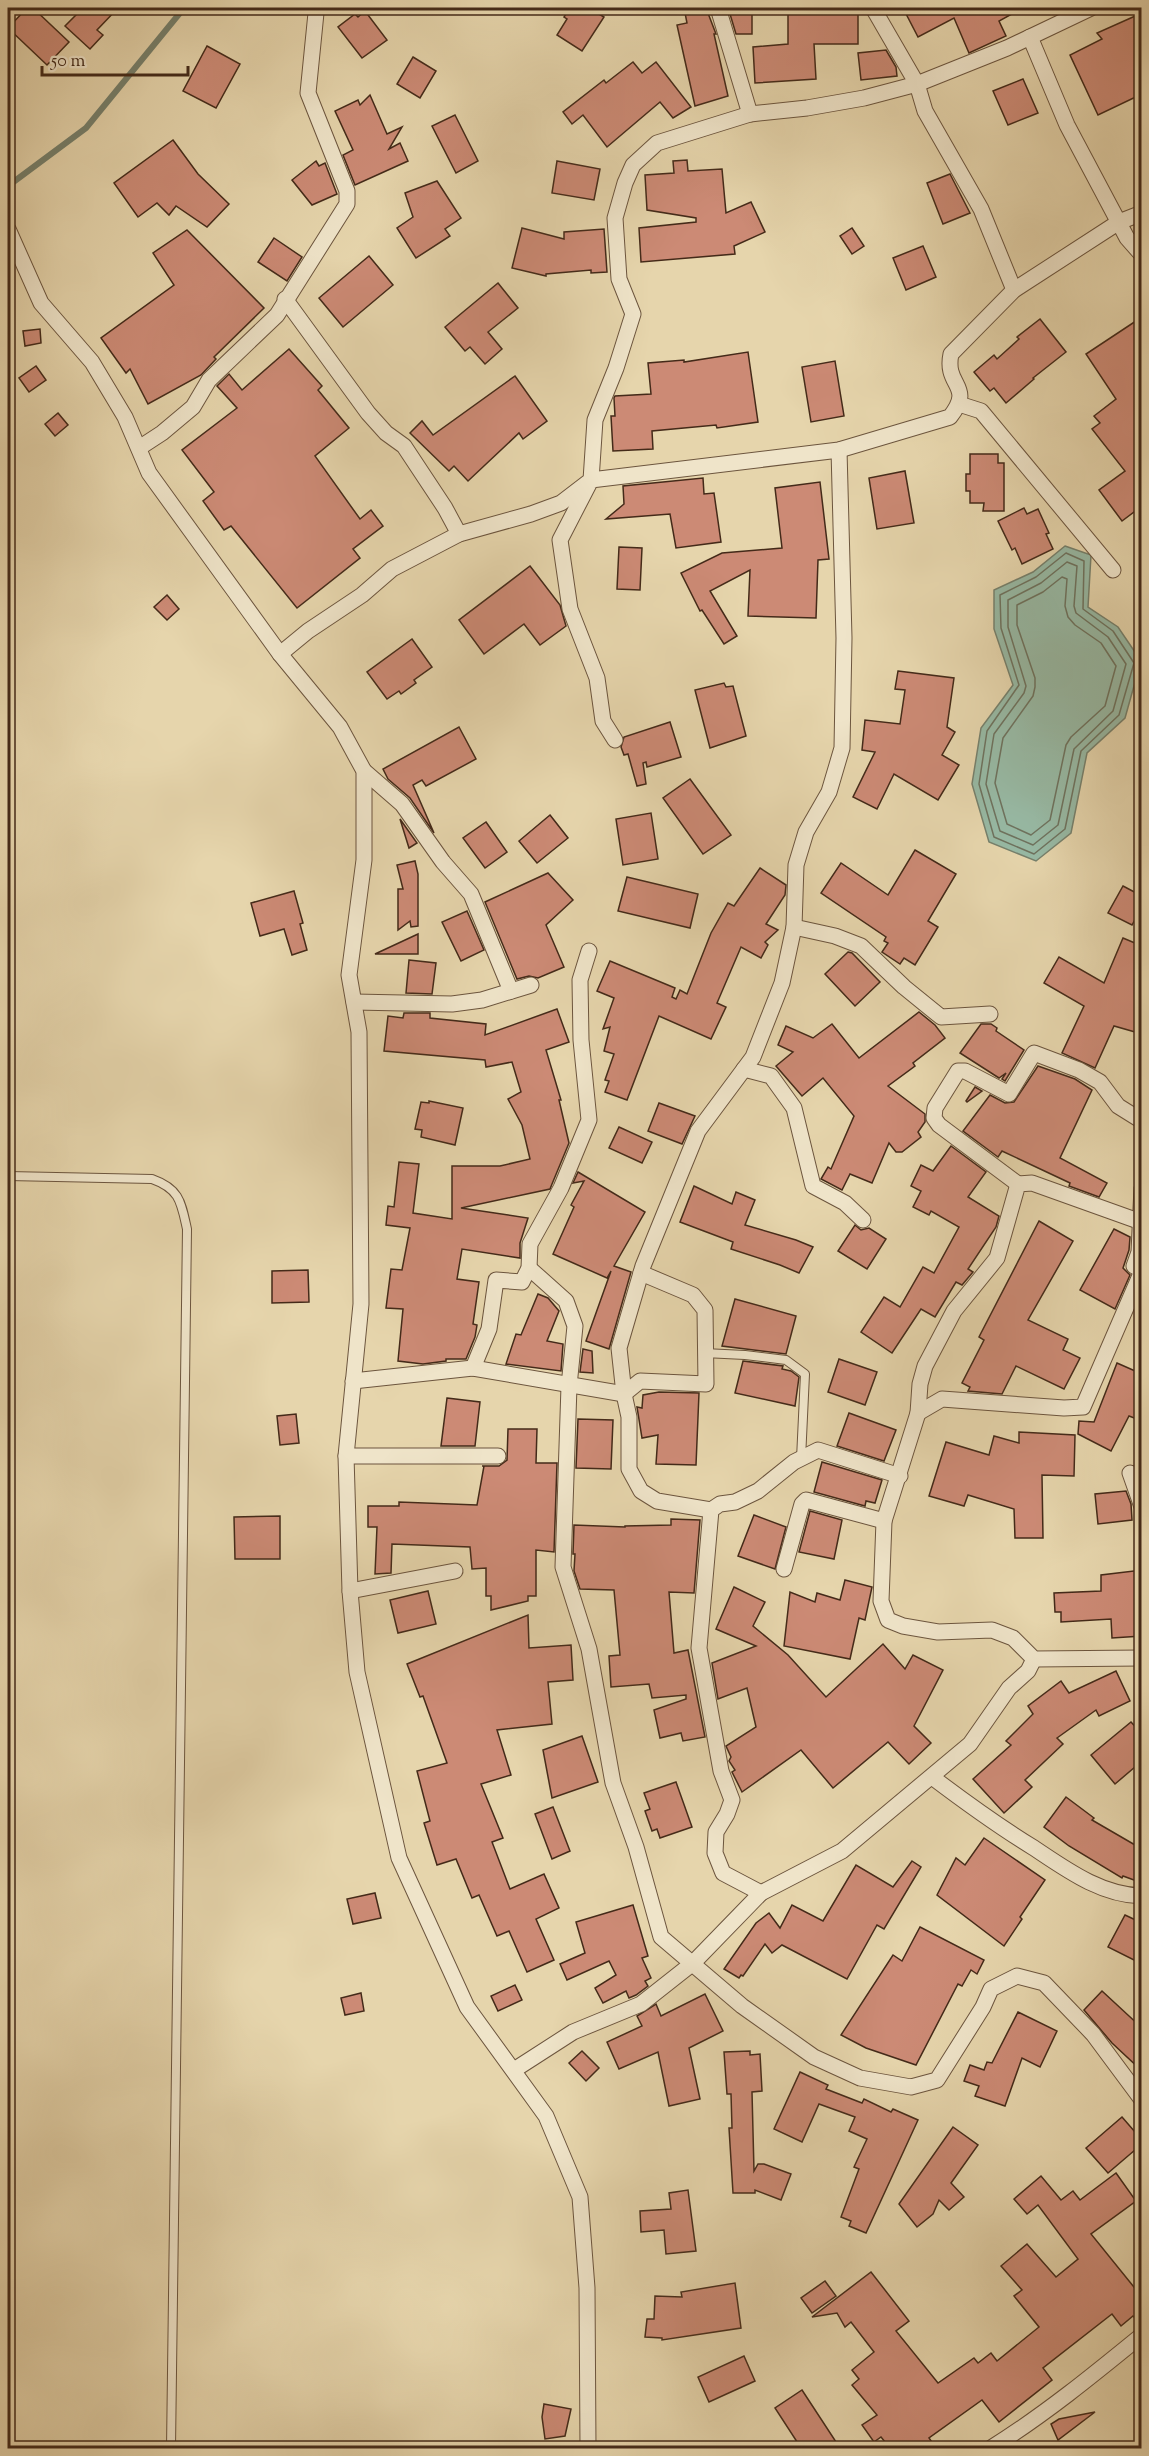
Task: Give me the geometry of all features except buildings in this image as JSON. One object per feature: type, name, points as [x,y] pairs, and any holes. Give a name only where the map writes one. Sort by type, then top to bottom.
[{"type":"street","points":[[139,448],[162,433],[193,407],[209,380],[276,315],[346,204],[348,196],[308,93],[316,14],[313,8]]},
{"type":"street","points":[[718,8],[750,114]]},
{"type":"street","points":[[873,8],[917,84],[925,111],[981,209],[1014,290]]},
{"type":"street","points":[[615,740],[603,721],[597,678],[570,609],[560,540],[591,480],[595,420],[616,368],[633,314],[619,279],[615,218],[633,165],[657,143],[750,114],[807,108],[864,98],[917,84],[1030,37],[1090,8]]},
{"type":"street","points":[[1030,37],[1067,125],[1127,238],[1142,255]]},
{"type":"street","points":[[280,654],[308,630],[362,596],[392,569],[459,534],[531,514],[561,502],[591,480],[839,450],[950,417],[959,404],[961,394],[950,373],[951,354],[1014,290],[1119,222],[1142,213]]},
{"type":"street","points":[[8,229],[41,303],[92,362],[125,417],[150,473],[280,654],[340,728],[364,771],[402,804],[442,862],[471,894],[511,991]]},
{"type":"street","points":[[285,299],[368,413],[386,433],[404,446],[445,508],[459,534]]},
{"type":"street","points":[[959,404],[981,411],[1113,570]]},
{"type":"street","points":[[839,450],[844,638],[842,748],[829,792],[806,832],[796,865],[794,927],[782,983],[753,1057],[698,1131],[641,1273],[619,1348],[629,1417],[629,1469],[641,1491],[657,1501],[711,1510],[720,1504],[735,1502],[758,1491],[801,1459],[818,1450],[900,1476]]},
{"type":"street","points":[[364,771],[364,860],[349,975],[359,1032],[361,1304],[346,1456],[350,1591],[357,1672],[399,1858],[467,2007],[546,2116],[580,2197],[587,2288],[588,2448]]},
{"type":"street","points":[[794,927],[835,936],[861,946],[904,987],[941,1017],[990,1014]]},
{"type":"street","points":[[473,1368],[489,1329],[496,1280],[522,1282],[529,1268],[530,1244],[561,1188],[589,1119],[581,1040],[580,980],[589,951]]},
{"type":"street","points":[[354,1002],[452,1004],[482,1000],[531,984]]},
{"type":"street","points":[[1141,1222],[1032,1183],[1018,1184],[939,1125],[934,1118],[935,1108],[958,1071],[965,1071],[1009,1094],[1034,1053],[1079,1070],[1100,1082],[1118,1106],[1142,1121]]},
{"type":"street","points":[[744,1069],[771,1076],[794,1108],[813,1186],[845,1203],[863,1220]]},
{"type":"street","points":[[1018,1184],[998,1258],[954,1311],[926,1366],[920,1384],[918,1413],[884,1521],[882,1601],[888,1620],[903,1626],[938,1632],[992,1630],[1013,1638],[1034,1659],[1142,1658]]},
{"type":"street","points":[[918,1413],[942,1399],[1064,1408],[1083,1407],[1142,1271],[1134,1266],[1139,1252],[1142,1188]]},
{"type":"street","points":[[529,1268],[566,1301],[575,1326],[569,1386],[563,1567],[589,1649],[613,1783],[636,1847],[661,1937],[742,2006],[814,2057],[860,2078],[911,2087],[937,2080],[992,1989],[1017,1976],[1044,1983],[1093,2034],[1142,2100]]},
{"type":"street","points":[[353,1381],[473,1368],[624,1394],[640,1381],[706,1384],[705,1310],[693,1295],[641,1273]]},
{"type":"street","points":[[346,1456],[498,1456]]},
{"type":"street","points":[[1130,1473],[1142,1507]]},
{"type":"street","points":[[784,1569],[802,1504],[806,1500],[884,1521]]},
{"type":"street","points":[[711,1510],[699,1648],[721,1771],[732,1800],[716,1832],[715,1852],[723,1873],[761,1893]]},
{"type":"street","points":[[350,1591],[454,1571]]},
{"type":"street","points":[[514,2070],[573,2032],[641,2004],[693,1963],[761,1893],[842,1851],[969,1744],[1009,1688],[1028,1671],[1034,1659]]},
{"type":"street","points":[[932,1777],[982,1815],[1098,1887],[1127,1896],[1142,1896]]},
{"type":"street","points":[[990,2448],[1020,2430],[1142,2335]]},
{"type":"lane","points":[[8,1176],[152,1179],[168,1185],[181,1201],[187,1229],[171,2448]]},
{"type":"lane","points":[[704,1353],[745,1354],[786,1360],[805,1374],[801,1459]]},
{"type":"water","points":[[1065,546],[1091,555],[1088,607],[1118,627],[1141,661],[1125,718],[1087,753],[1071,833],[1036,861],[989,842],[972,784],[981,728],[1013,685],[994,629],[994,590],[1033,572]]},
{"type":"waterway","points":[[8,186],[86,128],[184,8]]}]
